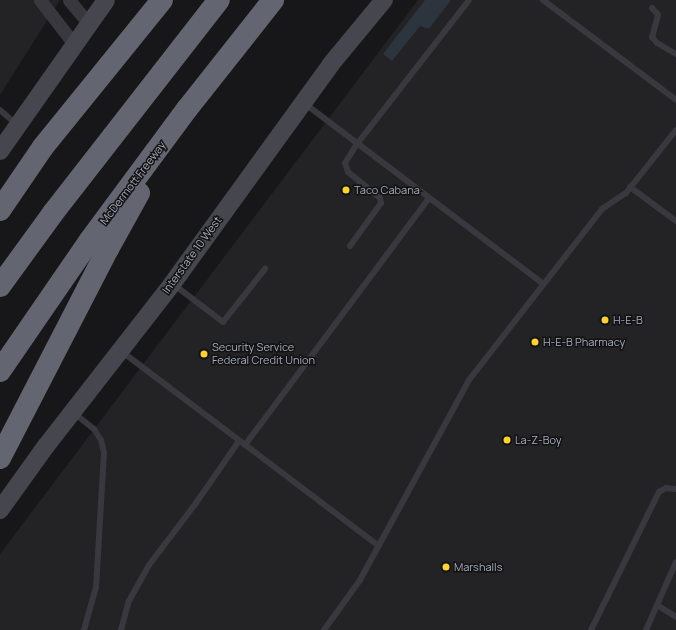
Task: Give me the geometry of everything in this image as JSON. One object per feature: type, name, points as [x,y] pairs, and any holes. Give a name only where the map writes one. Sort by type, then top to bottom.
[{"type":"highway","points":[[0,210],[43,147],[162,0]]},
{"type":"highway","points":[[0,286],[53,213],[219,0]]},
{"type":"highway","name":"McDermott Freeway","points":[[0,371],[90,240],[187,110],[272,0]]},
{"type":"highway","points":[[0,458],[108,249],[187,110]]},
{"type":"main road","points":[[0,150],[106,0]]},
{"type":"main road","name":"Interstate 10 West","points":[[0,510],[72,412],[172,284],[331,64],[384,0]]},
{"type":"street","points":[[40,0],[74,44]]},
{"type":"street","points":[[70,0],[89,24]]},
{"type":"lane","points":[[350,246],[381,203],[380,198],[348,172],[345,163],[357,144],[469,0]]},
{"type":"lane","points":[[543,0],[676,100]]},
{"type":"lane","points":[[652,8],[658,15],[652,37],[657,43],[676,54]]},
{"type":"lane","points":[[303,103],[544,284]]},
{"type":"lane","points":[[0,110],[18,126]]},
{"type":"lane","points":[[324,630],[360,580],[469,380],[602,209],[626,193],[676,130]]},
{"type":"lane","points":[[630,187],[676,221]]},
{"type":"lane","points":[[122,630],[129,601],[148,565],[429,198]]},
{"type":"lane","points":[[172,284],[223,322],[264,269]]},
{"type":"lane","points":[[120,350],[379,546]]},
{"type":"lane","points":[[72,412],[94,429],[101,440],[104,453],[96,587],[84,630]]},
{"type":"lane","points":[[591,630],[660,492],[666,488],[676,489]]},
{"type":"lane","points":[[646,630],[674,572],[676,562]]},
{"type":"lane","points":[[657,605],[676,617]]},
{"type":"shaded area","points":[[0,0],[60,0],[0,95]]},
{"type":"shaded area","points":[[418,0],[676,0],[676,630],[0,630],[0,554]]},
{"type":"shaded area","points":[[425,0],[451,0],[429,29],[420,26],[392,61],[383,54]]},
{"type":"place","name":"Taco Cabana","points":[[346,190]]},
{"type":"place","name":"H-E-B","points":[[605,320]]},
{"type":"place","name":"H-E-B Pharmacy","points":[[535,342]]},
{"type":"place","name":"Security Service Federal Credit Union","points":[[204,354]]},
{"type":"place","name":"La-Z-Boy","points":[[507,440]]},
{"type":"place","name":"Marshalls","points":[[446,567]]}]
